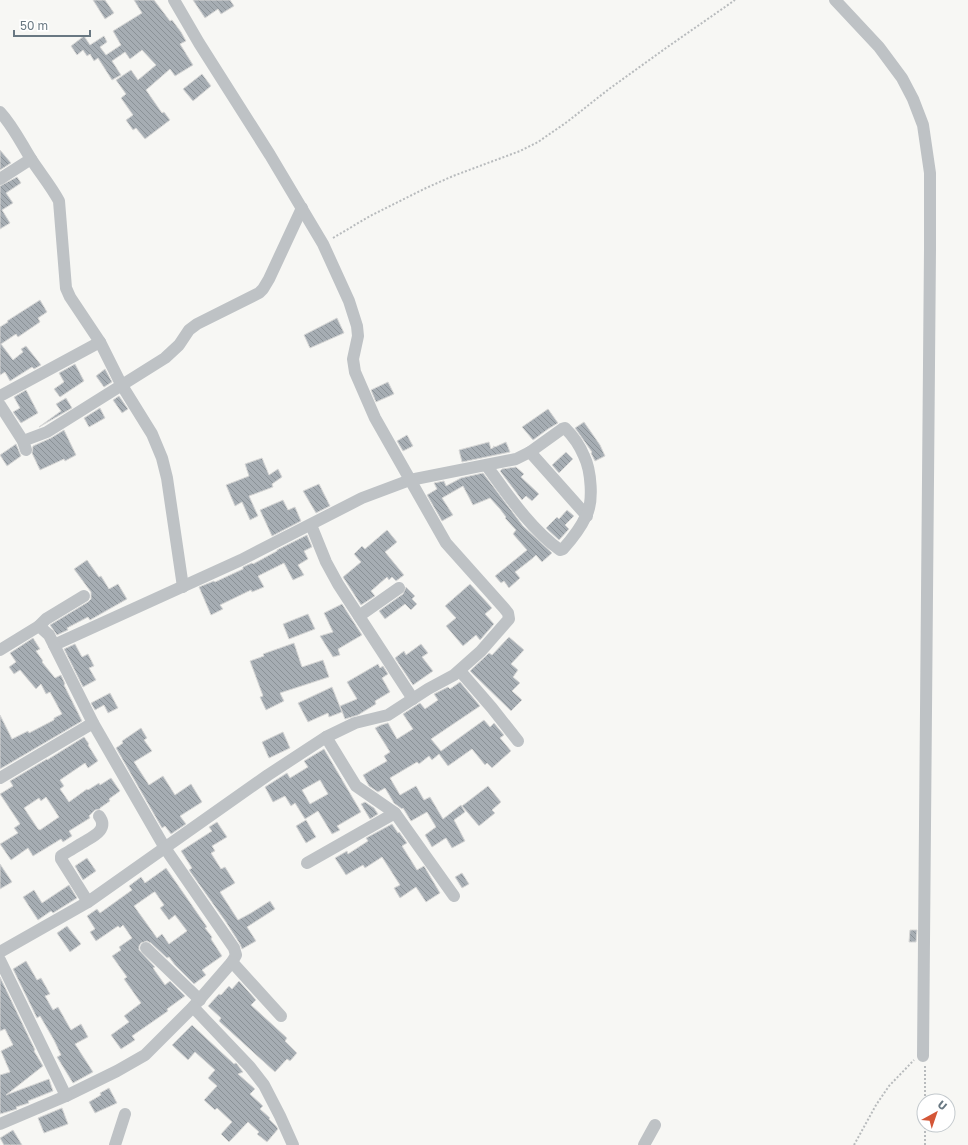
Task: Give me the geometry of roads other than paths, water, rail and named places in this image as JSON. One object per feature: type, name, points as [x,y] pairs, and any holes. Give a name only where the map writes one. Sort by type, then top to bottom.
[{"type":"street","points":[[0,952],[88,902],[268,775],[326,737],[355,723],[388,715],[460,671],[508,621],[508,613],[446,543],[375,418],[355,372],[353,359],[358,336],[357,326],[349,301],[323,244],[174,0]]},
{"type":"street","points":[[835,0],[878,47],[902,78],[913,99],[923,125],[930,173],[923,1056]]},
{"type":"street","points":[[0,112],[55,193],[60,209],[66,288],[100,342],[121,384],[152,434],[162,458],[167,478],[183,587]]},
{"type":"street","points":[[0,179],[31,159]]},
{"type":"street","points":[[0,405],[24,446],[121,384],[165,358],[179,345],[189,330],[197,324],[259,293],[263,289],[302,208]]},
{"type":"street","points":[[0,396],[100,342]]},
{"type":"street","points":[[54,645],[241,560],[362,498],[410,480],[516,459],[530,452],[565,428],[571,434],[584,456],[588,468],[590,506],[587,516],[563,549],[560,550],[551,543],[518,508],[486,465]]},
{"type":"street","points":[[530,452],[587,516]]},
{"type":"street","points":[[310,525],[326,562],[338,584],[413,699]]},
{"type":"street","points":[[359,616],[399,588]]},
{"type":"street","points":[[0,650],[38,626],[46,619],[84,596]]},
{"type":"street","points":[[0,1124],[66,1096],[117,1071],[145,1055],[196,1003],[232,962],[236,955],[234,948],[164,848],[93,723],[48,634],[38,626]]},
{"type":"street","points":[[460,671],[518,741]]},
{"type":"street","points":[[0,778],[93,723]]},
{"type":"street","points":[[326,737],[356,786],[396,813],[454,896]]},
{"type":"street","points":[[307,863],[396,813]]},
{"type":"street","points":[[88,902],[61,859],[61,856],[99,833],[102,826],[102,820],[99,816]]},
{"type":"street","points":[[146,948],[196,1003],[264,1085],[293,1144]]},
{"type":"street","points":[[0,960],[66,1096]]},
{"type":"street","points":[[232,962],[281,1016]]},
{"type":"street","points":[[115,1145],[125,1114]]},
{"type":"street","points":[[644,1145],[655,1125]]}]
